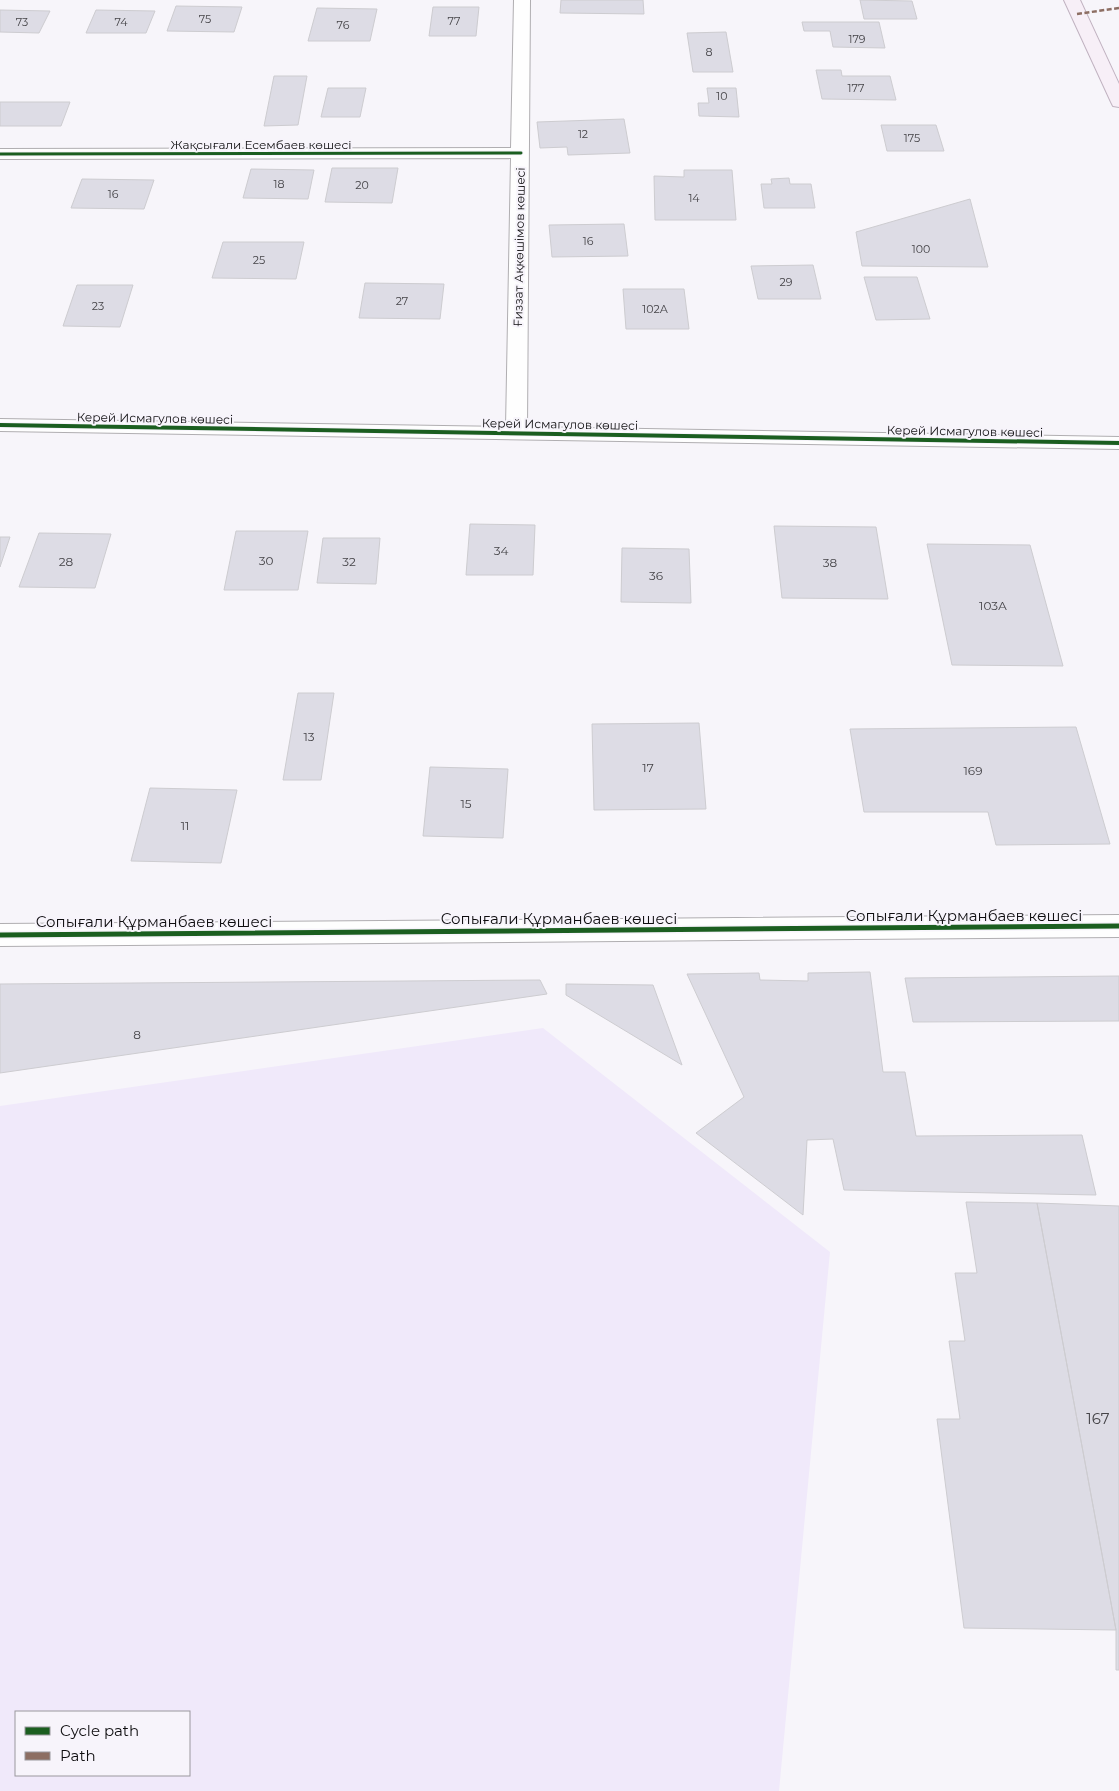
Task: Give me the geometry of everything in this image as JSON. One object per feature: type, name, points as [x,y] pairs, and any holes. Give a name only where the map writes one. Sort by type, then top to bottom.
[{"type":"main road","points":[[1072,0],[1119,102]]},
{"type":"street","name":"Ғиззат Ақкөшімов көшесi","points":[[516,434],[522,0]]},
{"type":"street","name":"Жақсығали Есембаев көшесi","points":[[0,154],[521,153]]},
{"type":"street","name":"Керей Исмагулов көшесі","points":[[0,425],[1119,443]]},
{"type":"street","name":"Сопығали Құрманбаев көшесі","points":[[0,935],[1119,926]]},
{"type":"shaded area","points":[[543,1028],[830,1252],[779,1791],[0,1791],[0,1106]]},
{"type":"building","points":[[561,0],[643,0],[644,14],[560,13]]},
{"type":"building","points":[[860,0],[912,1],[917,19],[864,19]]},
{"type":"building","points":[[176,6],[242,7],[234,32],[167,31]]},
{"type":"building","points":[[433,7],[479,7],[476,36],[429,36]]},
{"type":"building","points":[[317,8],[377,9],[370,41],[308,41]]},
{"type":"building","points":[[0,10],[50,11],[39,33],[0,32]]},
{"type":"building","points":[[96,10],[155,11],[146,33],[86,33]]},
{"type":"building","points":[[802,22],[879,22],[885,48],[833,47],[830,31],[804,31]]},
{"type":"building","points":[[726,32],[733,72],[693,72],[687,33]]},
{"type":"building","points":[[816,70],[841,70],[842,76],[890,76],[896,100],[822,99]]},
{"type":"building","points":[[274,76],[307,76],[298,125],[264,126]]},
{"type":"building","points":[[328,88],[366,88],[360,117],[321,117]]},
{"type":"building","points":[[707,88],[736,88],[739,117],[699,116],[698,103],[709,103]]},
{"type":"building","points":[[0,102],[70,102],[61,126],[0,126]]},
{"type":"building","points":[[624,119],[630,153],[568,155],[567,147],[540,148],[537,122]]},
{"type":"building","points":[[881,125],[936,125],[944,151],[887,151]]},
{"type":"building","points":[[332,168],[398,168],[392,203],[325,202]]},
{"type":"building","points":[[251,169],[314,170],[308,199],[243,198]]},
{"type":"building","points":[[684,170],[732,170],[736,220],[655,220],[654,176],[684,177]]},
{"type":"building","points":[[789,178],[790,184],[811,184],[815,208],[764,208],[761,184],[772,184],[771,179]]},
{"type":"building","points":[[82,179],[154,180],[144,209],[71,208]]},
{"type":"building","points":[[970,199],[988,267],[862,266],[856,232]]},
{"type":"building","points":[[624,224],[628,256],[552,257],[549,225]]},
{"type":"building","points":[[223,242],[304,242],[296,279],[212,278]]},
{"type":"building","points":[[813,265],[821,299],[758,299],[751,266]]},
{"type":"building","points":[[864,277],[917,277],[930,319],[876,320]]},
{"type":"building","points":[[365,283],[444,284],[440,319],[359,318]]},
{"type":"building","points":[[77,285],[133,285],[120,327],[63,326]]},
{"type":"building","points":[[623,289],[684,289],[689,329],[626,329]]},
{"type":"building","points":[[470,524],[535,525],[533,575],[466,575]]},
{"type":"building","points":[[774,526],[876,527],[888,599],[782,598]]},
{"type":"building","points":[[236,531],[308,531],[298,590],[224,590]]},
{"type":"building","points":[[39,533],[111,534],[95,588],[19,587]]},
{"type":"building","points":[[0,537],[10,537],[0,567]]},
{"type":"building","points":[[323,538],[380,538],[376,584],[317,583]]},
{"type":"building","points":[[927,544],[1030,545],[1063,666],[952,665]]},
{"type":"building","points":[[622,548],[689,549],[691,603],[621,602]]},
{"type":"building","points":[[298,693],[334,693],[321,780],[283,780]]},
{"type":"building","points":[[699,723],[706,809],[594,810],[592,724]]},
{"type":"building","points":[[1076,727],[1110,844],[996,845],[988,812],[864,812],[850,729]]},
{"type":"building","points":[[430,767],[508,769],[503,838],[423,836]]},
{"type":"building","points":[[150,788],[237,790],[221,863],[131,861]]},
{"type":"building","points":[[870,972],[883,1072],[905,1072],[916,1136],[1082,1135],[1096,1195],[844,1190],[833,1139],[807,1140],[803,1215],[696,1133],[744,1097],[687,974],[759,973],[760,980],[808,981],[808,973]]},
{"type":"building","points":[[1119,976],[1119,1021],[913,1022],[905,978]]},
{"type":"building","points":[[540,980],[547,994],[0,1073],[0,984]]},
{"type":"building","points":[[566,984],[653,985],[682,1065],[566,995]]},
{"type":"building","points":[[966,1202],[1037,1203],[1116,1630],[964,1628],[937,1419],[960,1419],[949,1341],[965,1341],[955,1273],[977,1273]]},
{"type":"building","points":[[1037,1203],[1119,1206],[1119,1670],[1116,1670],[1116,1630]]},
{"type":"marked path","points":[[1077,14],[1119,8]]},
{"type":"cycle path","points":[[0,154],[521,153]]},
{"type":"cycle path","points":[[0,425],[1119,443]]},
{"type":"cycle path","points":[[0,935],[1119,926]]}]
